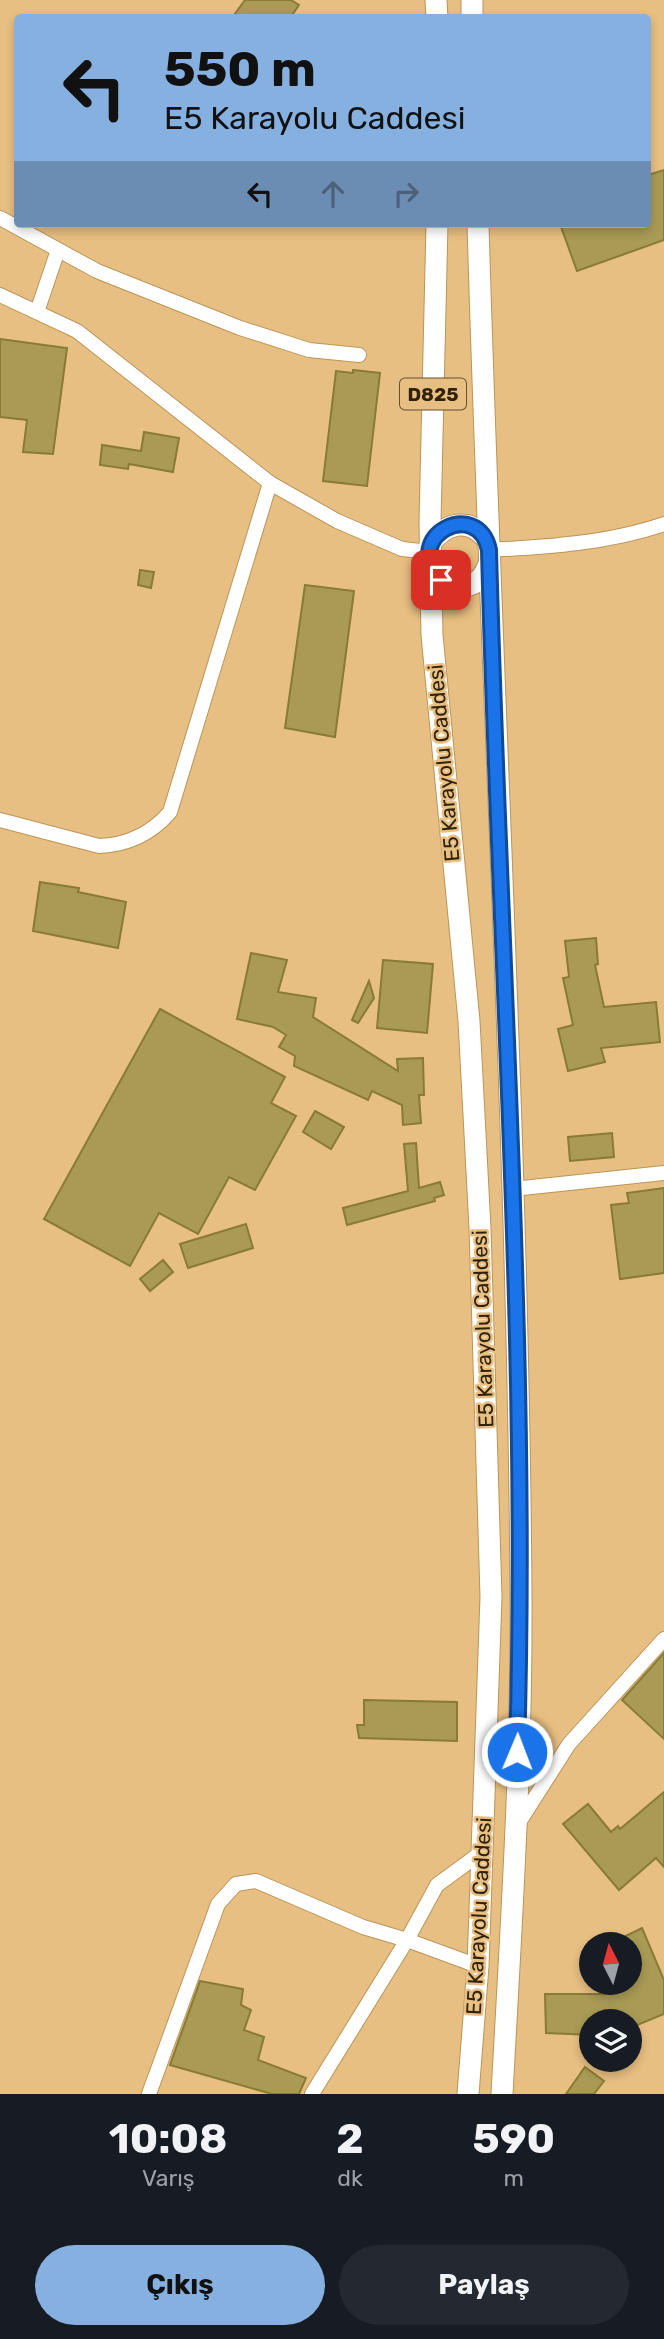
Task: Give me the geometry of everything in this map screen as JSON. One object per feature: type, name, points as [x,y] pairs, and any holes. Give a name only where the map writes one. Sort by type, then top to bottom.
[{"type":"highway","name":"E5 Karayolu Caddesi","points":[[437,228],[430,553],[432,635],[469,1021],[480,1228],[491,1597],[478,1966],[468,2094]]},
{"type":"highway","name":"E5 Karayolu Caddesi","points":[[478,228],[513,1189],[521,1600],[516,1827],[502,2094]]},
{"type":"highway","points":[[462,524],[480,531],[488,551],[478,582],[459,587],[441,580],[430,553],[443,529],[462,524]]},
{"type":"street","points":[[18,228],[97,271],[240,328],[309,350],[359,355]]},
{"type":"street","points":[[37,312],[58,250]]},
{"type":"street","points":[[0,295],[77,331],[270,483],[337,521],[402,549],[430,553]]},
{"type":"street","points":[[0,820],[99,846],[145,834],[170,812],[270,483]]},
{"type":"street","points":[[488,551],[544,547],[639,533],[664,524]]},
{"type":"street","points":[[513,1189],[664,1173]]},
{"type":"street","points":[[516,1827],[569,1744],[664,1639]]},
{"type":"street","points":[[312,2094],[407,1940],[437,1885],[482,1852]]},
{"type":"street","points":[[149,2094],[218,1904],[236,1884],[256,1881],[363,1927],[478,1966]]},
{"type":"building","points":[[245,0],[291,0],[299,5],[293,14],[235,14]]},
{"type":"building","points":[[664,170],[664,240],[577,271],[561,228],[651,228],[651,174]]},
{"type":"building","points":[[0,339],[67,348],[53,454],[23,452],[27,420],[0,417]]},
{"type":"building","points":[[353,370],[380,373],[367,486],[323,481],[336,371],[353,373]]},
{"type":"building","points":[[144,432],[179,438],[173,472],[129,464],[128,469],[100,465],[102,445],[141,451]]},
{"type":"building","points":[[140,570],[154,572],[151,588],[138,585]]},
{"type":"building","points":[[305,585],[354,591],[335,737],[285,728]]},
{"type":"building","points":[[40,882],[79,888],[78,892],[126,902],[118,948],[33,931]]},
{"type":"building","points":[[596,938],[598,964],[595,965],[604,1007],[656,1002],[660,1042],[601,1048],[605,1062],[568,1071],[558,1029],[573,1025],[563,978],[569,977],[565,941]]},
{"type":"building","points":[[251,953],[287,960],[278,992],[316,998],[313,1017],[398,1071],[397,1059],[423,1058],[424,1095],[419,1095],[421,1123],[403,1125],[402,1105],[372,1091],[368,1100],[294,1066],[295,1056],[279,1047],[286,1035],[273,1027],[237,1019]]},
{"type":"building","points":[[383,960],[433,964],[427,1033],[377,1028]]},
{"type":"building","points":[[369,981],[374,998],[358,1023],[352,1020]]},
{"type":"building","points":[[160,1009],[285,1077],[271,1103],[296,1116],[255,1190],[229,1177],[198,1234],[159,1213],[130,1266],[44,1219]]},
{"type":"building","points":[[315,1111],[344,1127],[331,1149],[303,1132]]},
{"type":"building","points":[[612,1133],[614,1157],[570,1161],[568,1137]]},
{"type":"building","points":[[416,1143],[419,1188],[440,1182],[444,1195],[434,1198],[435,1201],[347,1225],[343,1208],[408,1191],[404,1144]]},
{"type":"building","points":[[664,1188],[664,1273],[620,1279],[611,1205],[629,1203],[627,1193]]},
{"type":"building","points":[[246,1224],[253,1248],[188,1268],[180,1244]]},
{"type":"building","points":[[163,1260],[173,1272],[150,1291],[140,1279]]},
{"type":"building","points":[[664,1653],[664,1739],[622,1700]]},
{"type":"building","points":[[364,1700],[457,1702],[457,1741],[359,1738],[357,1725],[364,1725]]},
{"type":"building","points":[[664,1792],[664,1867],[656,1858],[619,1890],[563,1824],[588,1804],[611,1832],[618,1826],[620,1829]]},
{"type":"building","points":[[642,1928],[664,1980],[664,2014],[642,2023],[642,2009],[579,2009],[579,2034],[546,2033],[545,1994],[642,1995],[642,1932],[634,1932]]},
{"type":"building","points":[[200,1981],[243,1989],[241,2005],[251,2010],[244,2030],[264,2037],[258,2060],[306,2078],[299,2094],[272,2094],[170,2065]]},
{"type":"building","points":[[581,2072],[592,2072],[604,2081],[594,2094],[566,2094]]},
{"type":"route","points":[[441,580],[430,565],[430,544],[436,536],[452,525],[462,524],[480,531],[486,538],[489,550],[489,618],[512,1164],[521,1600],[517,1752]]}]
